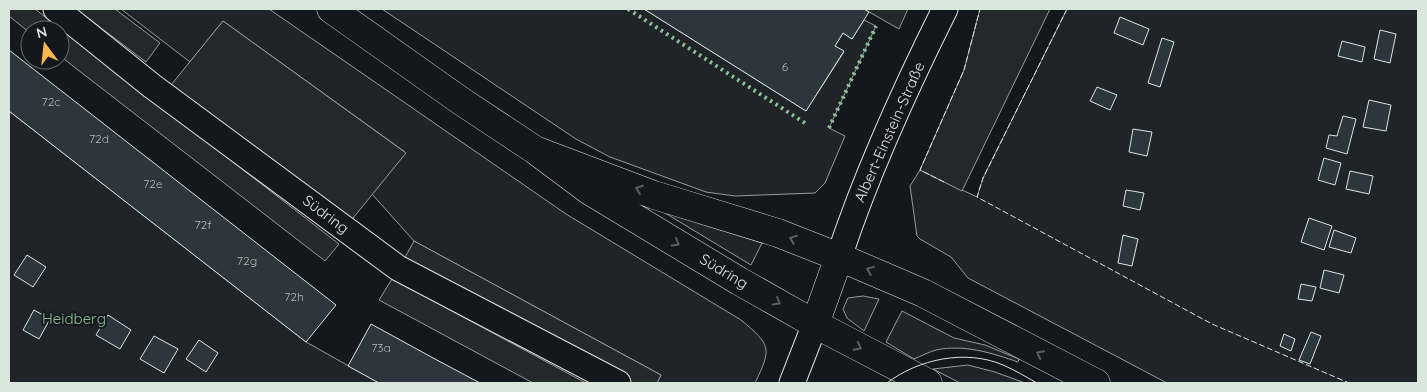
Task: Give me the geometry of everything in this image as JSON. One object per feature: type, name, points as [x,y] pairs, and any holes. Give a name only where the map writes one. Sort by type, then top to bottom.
[{"type":"main road","name":"Südring","points":[[331,9],[461,101],[535,150],[590,191],[752,289],[814,324],[928,383]]},
{"type":"main road","name":"Südring","points":[[535,150],[654,195],[778,234],[838,257],[923,293],[1096,383]]},
{"type":"main road","points":[[814,324],[838,257]]},
{"type":"street","name":"Südring","points":[[56,9],[152,86],[398,268],[618,383]]},
{"type":"street","name":"Albert-Einstein-Straße","points":[[838,257],[860,196],[921,58],[945,9]]},
{"type":"street","points":[[792,383],[814,324]]},
{"type":"green space","points":[[121,9],[269,9],[566,214],[741,320],[758,335],[766,348],[764,362],[755,383],[657,383],[661,375],[414,241],[372,194],[405,152],[223,21],[190,62]]},
{"type":"green space","points":[[382,9],[644,9],[806,111],[844,52],[835,46],[843,33],[852,39],[864,20],[876,26],[829,128],[845,136],[825,183],[815,193],[735,196],[706,192],[610,157],[576,139]]},
{"type":"green space","points":[[1067,9],[1418,9],[1418,383],[1167,383],[968,278],[951,257],[917,236],[910,186],[920,170],[977,197],[983,178]]},
{"type":"green space","name":"Heidberg","points":[[9,111],[306,342],[379,383],[9,383]]},
{"type":"green space","points":[[668,209],[763,241],[751,265],[665,213]]},
{"type":"green space","points":[[863,296],[879,299],[864,331],[847,318],[843,309],[848,298]]},
{"type":"green space","points":[[902,311],[954,338],[985,345],[1019,359],[1018,362],[988,353],[957,348],[936,350],[914,359],[886,342]]},
{"type":"green space","points":[[968,365],[1025,383],[960,383],[933,369]]},
{"type":"shaded area","points":[[9,9],[35,9],[49,20],[20,20],[20,25],[9,16]]},
{"type":"shaded area","points":[[76,9],[115,9],[160,43],[146,62]]},
{"type":"shaded area","points":[[864,9],[908,9],[899,29]]},
{"type":"shaded area","points":[[980,9],[1050,9],[962,191],[920,170],[964,70]]},
{"type":"shaded area","points":[[223,21],[406,153],[349,223],[171,85]]},
{"type":"shaded area","points":[[70,36],[339,244],[325,261],[70,64]]},
{"type":"shaded area","points":[[414,241],[661,375],[657,383],[630,383],[403,261]]},
{"type":"shaded area","points":[[392,279],[586,383],[533,383],[379,300]]},
{"type":"building","points":[[644,9],[864,9],[869,12],[852,39],[843,33],[835,46],[844,51],[806,111]]},
{"type":"building","points":[[1120,17],[1149,29],[1143,45],[1114,33]]},
{"type":"building","points":[[1380,30],[1396,34],[1390,63],[1374,59]]},
{"type":"building","points":[[1162,38],[1174,42],[1160,87],[1148,83]]},
{"type":"building","points":[[1342,41],[1365,47],[1362,62],[1338,56]]},
{"type":"building","points":[[9,50],[20,59],[20,70],[35,70],[336,305],[306,342],[9,111]]},
{"type":"building","points":[[1097,87],[1117,95],[1110,110],[1090,101]]},
{"type":"building","points":[[1369,100],[1391,105],[1386,131],[1363,127]]},
{"type":"building","points":[[1343,116],[1356,119],[1347,154],[1326,148],[1329,135],[1337,136]]},
{"type":"building","points":[[1133,129],[1152,132],[1147,156],[1129,152]]},
{"type":"building","points":[[1324,158],[1341,163],[1335,185],[1318,180]]},
{"type":"building","points":[[1350,171],[1373,176],[1369,194],[1346,189]]},
{"type":"building","points":[[1126,190],[1144,193],[1140,210],[1123,206]]},
{"type":"building","points":[[1309,218],[1332,226],[1324,250],[1301,242]]},
{"type":"building","points":[[1334,230],[1356,238],[1351,253],[1329,247]]},
{"type":"building","points":[[1123,235],[1138,239],[1132,266],[1118,263]]},
{"type":"building","points":[[27,255],[46,267],[33,287],[14,275]]},
{"type":"building","points":[[1324,270],[1344,275],[1339,293],[1320,288]]},
{"type":"building","points":[[1301,284],[1316,287],[1312,301],[1298,299]]},
{"type":"building","points":[[34,310],[50,319],[39,339],[23,330]]},
{"type":"building","points":[[108,315],[131,330],[120,349],[96,335]]},
{"type":"building","points":[[371,324],[480,383],[379,383],[348,366]]},
{"type":"building","points":[[1311,332],[1321,336],[1310,364],[1299,360]]},
{"type":"building","points":[[1284,334],[1295,339],[1291,351],[1280,346]]},
{"type":"building","points":[[154,336],[178,349],[164,373],[140,359]]},
{"type":"building","points":[[199,340],[218,353],[206,372],[186,359]]},
{"type":"tram line","points":[[887,383],[913,368],[943,359],[958,357],[989,360],[1037,383]]},
{"type":"hedge","points":[[628,9],[805,123]]},
{"type":"hedge","points":[[829,128],[876,26]]},
{"type":"fence","points":[[944,182],[920,170],[964,70],[980,9]]},
{"type":"fence","points":[[1067,9],[983,178],[977,197],[1212,324],[1349,383]]}]
